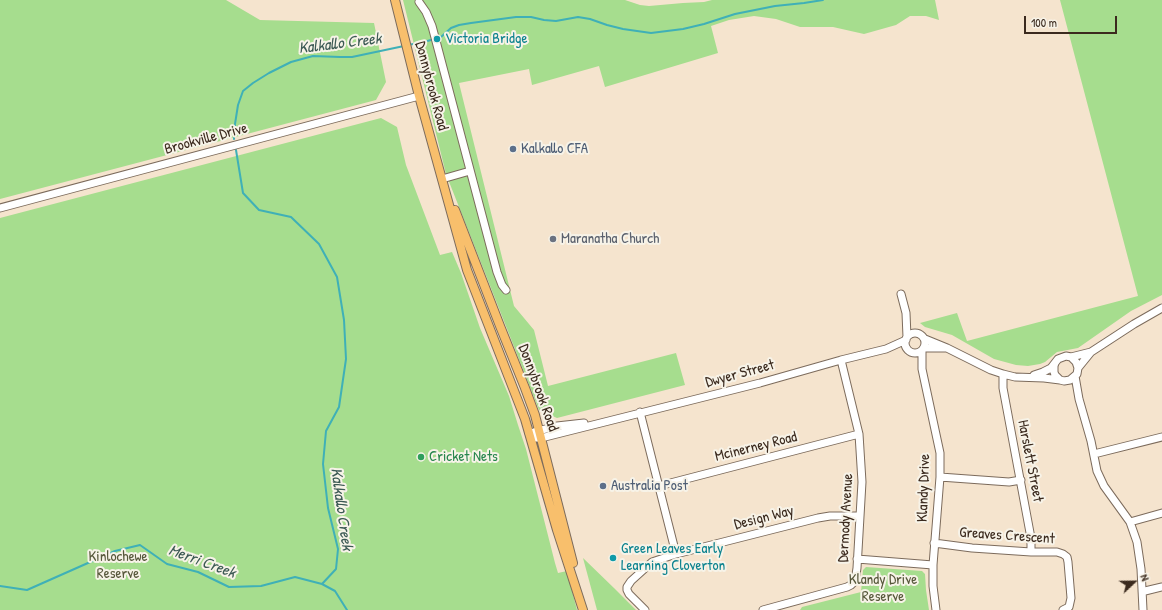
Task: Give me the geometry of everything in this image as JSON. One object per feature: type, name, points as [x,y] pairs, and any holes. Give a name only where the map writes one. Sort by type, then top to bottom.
[{"type":"main road","name":"Donnybrook Road","points":[[395,0],[418,96],[467,270],[517,398],[529,433],[556,530],[583,610]]},
{"type":"main road","name":"Donnybrook Road","points":[[442,181],[525,388],[540,434],[570,551],[583,610]]},
{"type":"street","name":"Donnybrook Road","points":[[419,2],[429,18],[496,272],[506,290]]},
{"type":"street","name":"Brookville Drive","points":[[0,208],[418,96]]},
{"type":"street","points":[[442,181],[470,171]]},
{"type":"street","points":[[901,294],[906,313],[906,345],[909,351],[917,353],[923,350],[947,348]]},
{"type":"street","points":[[1143,610],[1139,554],[1134,531],[1130,522],[1104,486],[1097,471],[1094,454],[1079,399],[1075,376],[1078,368],[1091,352],[1162,308]]},
{"type":"street","points":[[906,320],[917,333],[922,335],[925,339],[947,348],[991,370],[1003,374],[1015,377],[1062,380],[1070,380],[1075,376]]},
{"type":"street","points":[[906,338],[911,334],[917,333]]},
{"type":"street","name":"Dwyer Street","points":[[529,433],[540,434],[565,425],[600,422],[760,383],[886,349],[906,338]]},
{"type":"street","points":[[923,350],[925,339]]},
{"type":"street","name":"Dwyer Street","points":[[886,349],[909,351]]},
{"type":"street","name":"Klandy Drive","points":[[922,369],[923,350]]},
{"type":"street","name":"Klandy Drive","points":[[909,351],[918,360],[922,369],[940,453],[940,477],[932,565],[936,610]]},
{"type":"street","points":[[1029,377],[1051,368],[1058,359],[1091,352]]},
{"type":"street","points":[[1071,357],[1076,362],[1078,368]]},
{"type":"street","name":"Dermody Avenue","points":[[763,610],[852,585],[855,581],[862,482],[859,434],[841,360]]},
{"type":"street","points":[[1055,363],[1054,372],[1074,391],[1079,399]]},
{"type":"street","name":"Harslett Street","points":[[1003,374],[1003,388],[1031,538],[1031,552]]},
{"type":"street","points":[[640,412],[676,554]]},
{"type":"street","name":"Mcinerney Road","points":[[659,486],[859,434]]},
{"type":"street","points":[[1094,454],[1162,437]]},
{"type":"street","points":[[940,477],[1009,482],[1021,480]]},
{"type":"street","points":[[1130,522],[1162,513]]},
{"type":"street","name":"Design Way","points":[[645,610],[629,594],[627,587],[648,565],[658,560],[676,554],[818,518],[830,516],[859,516]]},
{"type":"street","name":"Greaves Crescent","points":[[934,543],[972,548],[1056,552],[1063,554],[1067,558],[1071,598],[1069,607],[1063,610]]},
{"type":"street","points":[[857,559],[932,565]]},
{"type":"street","points":[[1142,591],[1162,587]]},
{"type":"green space","points":[[0,0],[226,0],[260,20],[374,23],[386,82],[376,100],[0,199]]},
{"type":"green space","points":[[403,0],[625,0],[640,5],[649,6],[704,2],[712,0],[935,0],[939,20],[926,16],[910,16],[896,25],[864,34],[833,27],[800,27],[776,19],[754,16],[729,20],[711,26],[718,53],[605,87],[599,66],[532,85],[529,69],[459,83],[514,306],[534,330],[548,386],[676,353],[685,385],[557,418],[539,410],[446,174]]},
{"type":"green space","points":[[1060,0],[1162,0],[1162,295],[1131,311],[1078,348],[1057,352],[1045,362],[1040,364],[1028,366],[1016,365],[994,359],[952,335],[925,327],[920,323],[957,313],[967,341],[1138,296]]},
{"type":"green space","name":"Kinlochewe Reserve","points":[[381,118],[397,127],[406,165],[440,255],[452,252],[461,273],[480,328],[509,396],[526,449],[558,573],[567,571],[577,610],[0,610],[0,218]]},
{"type":"green space","points":[[583,558],[614,588],[636,610],[597,610]]},
{"type":"green space","name":"Klandy Drive Reserve","points":[[866,567],[922,571],[925,574],[929,610],[800,610],[802,607],[861,592],[863,570]]},
{"type":"waterway","name":"Kalkallo Creek","points":[[408,45],[441,37],[451,28],[459,25],[516,17],[531,17],[556,21],[578,17],[623,29],[651,33],[683,29],[735,14],[775,6],[823,0]]},
{"type":"waterway","name":"Kalkallo Creek","points":[[234,139],[238,105],[243,91],[269,73],[291,62],[313,56],[352,57],[404,46]]},
{"type":"waterway","name":"Kalkallo Creek","points":[[236,150],[243,193],[259,210],[291,217],[319,244],[337,277],[344,320],[346,359],[339,407],[326,431],[323,464],[328,508],[338,549],[336,569],[322,584]]},
{"type":"waterway","name":"Merri Creek","points":[[0,586],[27,590],[115,551],[140,545],[167,564],[198,572],[229,587],[261,586],[295,577],[322,584],[335,591],[347,610]]},
{"type":"place","name":"Victoria Bridge","points":[[437,39]]},
{"type":"place","name":"Kalkallo CFA","points":[[513,149]]},
{"type":"place","name":"Maranatha Church","points":[[553,239]]},
{"type":"place","name":"Cricket Nets","points":[[421,457]]},
{"type":"place","name":"Australia Post","points":[[603,486]]},
{"type":"place","name":"Green Leaves Early Learning Cloverton","points":[[613,558]]}]
